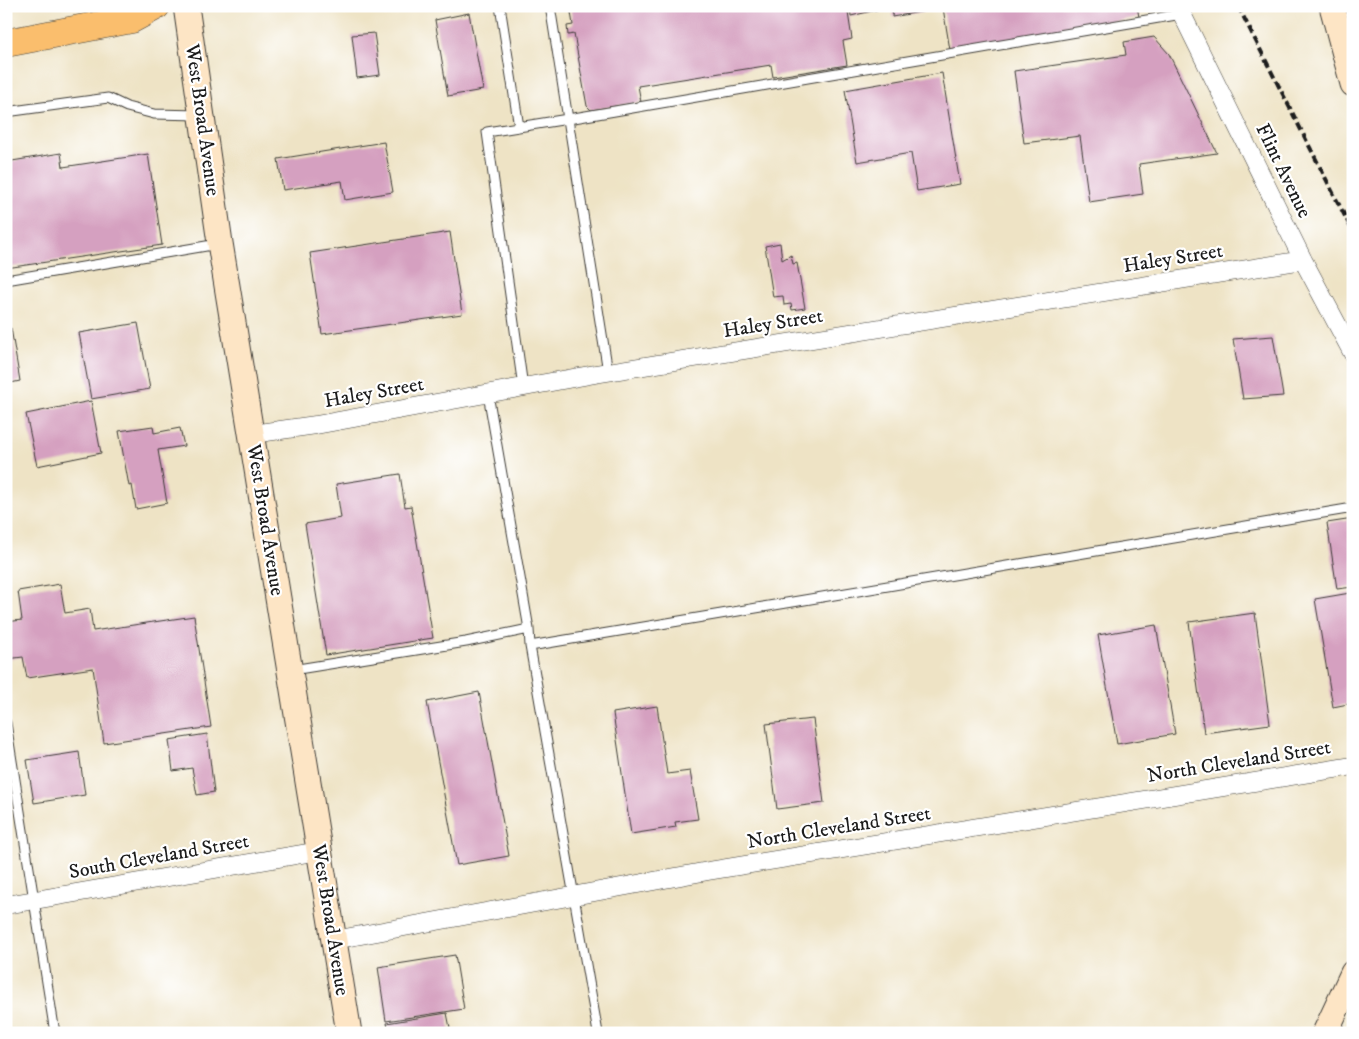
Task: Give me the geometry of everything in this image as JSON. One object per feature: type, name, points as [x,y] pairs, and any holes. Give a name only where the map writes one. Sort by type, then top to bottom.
[{"type":"main road","points":[[6,43],[132,19],[156,6]]},
{"type":"main road","name":"West Broad Avenue","points":[[186,6],[220,243],[349,1033]]},
{"type":"main road","points":[[1332,6],[1353,84]]},
{"type":"main road","points":[[1325,1033],[1353,974]]},
{"type":"street","name":"Flint Avenue","points":[[1180,10],[1303,260],[1353,354]]},
{"type":"street","name":"Haley Street","points":[[252,434],[316,425],[608,372],[1303,260]]},
{"type":"street","name":"North Cleveland Street","points":[[334,940],[708,871],[1353,766]]},
{"type":"street","name":"South Cleveland Street","points":[[6,905],[319,851]]},
{"type":"lane","points":[[500,6],[519,127]]},
{"type":"lane","points":[[550,6],[608,372]]},
{"type":"lane","points":[[523,387],[487,132],[1180,10]]},
{"type":"lane","points":[[6,112],[108,98],[127,107],[154,114],[202,115]]},
{"type":"lane","points":[[6,280],[220,243]]},
{"type":"lane","points":[[488,394],[598,1033]]},
{"type":"lane","points":[[530,646],[1353,508]]},
{"type":"lane","points":[[290,670],[466,642],[528,630]]},
{"type":"lane","points":[[6,723],[55,1033]]},
{"type":"building","points":[[570,6],[847,6],[852,39],[843,41],[847,65],[773,77],[771,65],[638,86],[641,102],[591,110],[587,106],[574,34],[568,35],[567,26],[573,25]]},
{"type":"building","points":[[850,6],[889,6],[889,7],[851,16]]},
{"type":"building","points":[[893,6],[1137,6],[1139,17],[950,50],[943,8],[892,17]]},
{"type":"building","points":[[469,13],[483,90],[448,96],[435,20]]},
{"type":"building","points":[[374,33],[380,75],[357,78],[352,35]]},
{"type":"building","points":[[1154,37],[1169,54],[1217,153],[1139,164],[1143,194],[1089,202],[1080,136],[1024,143],[1014,71],[1126,55],[1124,42]]},
{"type":"building","points":[[942,73],[960,184],[917,191],[911,153],[857,162],[845,90]]},
{"type":"building","points":[[384,142],[393,192],[345,200],[342,181],[283,190],[278,159]]},
{"type":"building","points":[[61,153],[63,167],[148,154],[162,245],[6,268],[6,162]]},
{"type":"building","points":[[450,232],[462,314],[322,334],[310,253]]},
{"type":"building","points":[[780,243],[782,260],[791,255],[793,264],[797,263],[805,308],[792,310],[791,304],[784,305],[783,296],[773,297],[765,246]]},
{"type":"building","points":[[138,323],[150,389],[91,399],[79,333]]},
{"type":"building","points":[[11,328],[20,381],[6,384],[6,329]]},
{"type":"building","points":[[1273,336],[1283,396],[1243,399],[1233,339]]},
{"type":"building","points":[[91,401],[101,453],[37,466],[26,414]]},
{"type":"building","points":[[153,426],[154,433],[180,428],[184,446],[158,450],[167,503],[136,509],[132,485],[129,486],[119,431]]},
{"type":"building","points":[[400,474],[405,507],[411,506],[433,638],[326,655],[305,524],[341,518],[336,484]]},
{"type":"building","points":[[1353,519],[1353,587],[1337,589],[1327,523]]},
{"type":"building","points":[[60,584],[65,613],[90,609],[93,631],[194,616],[211,727],[104,743],[93,668],[27,678],[23,657],[7,659],[6,622],[22,620],[18,591]]},
{"type":"building","points":[[1350,593],[1353,606],[1353,703],[1333,707],[1315,599]]},
{"type":"building","points":[[1255,613],[1270,724],[1204,733],[1189,622]]},
{"type":"building","points":[[1156,625],[1175,734],[1117,744],[1098,635]]},
{"type":"building","points":[[479,692],[509,856],[457,865],[427,702]]},
{"type":"building","points":[[657,706],[667,774],[690,771],[698,819],[675,822],[676,827],[631,834],[613,713]]},
{"type":"building","points":[[813,719],[824,803],[777,809],[766,724]]},
{"type":"building","points":[[207,734],[214,792],[197,795],[192,768],[173,771],[169,740]]},
{"type":"building","points":[[79,752],[85,795],[34,803],[27,760]]},
{"type":"building","points":[[455,955],[464,1009],[386,1021],[378,967]]},
{"type":"building","points":[[447,1013],[451,1033],[389,1033],[387,1023]]},
{"type":"railway","points":[[1238,6],[1353,232]]}]
